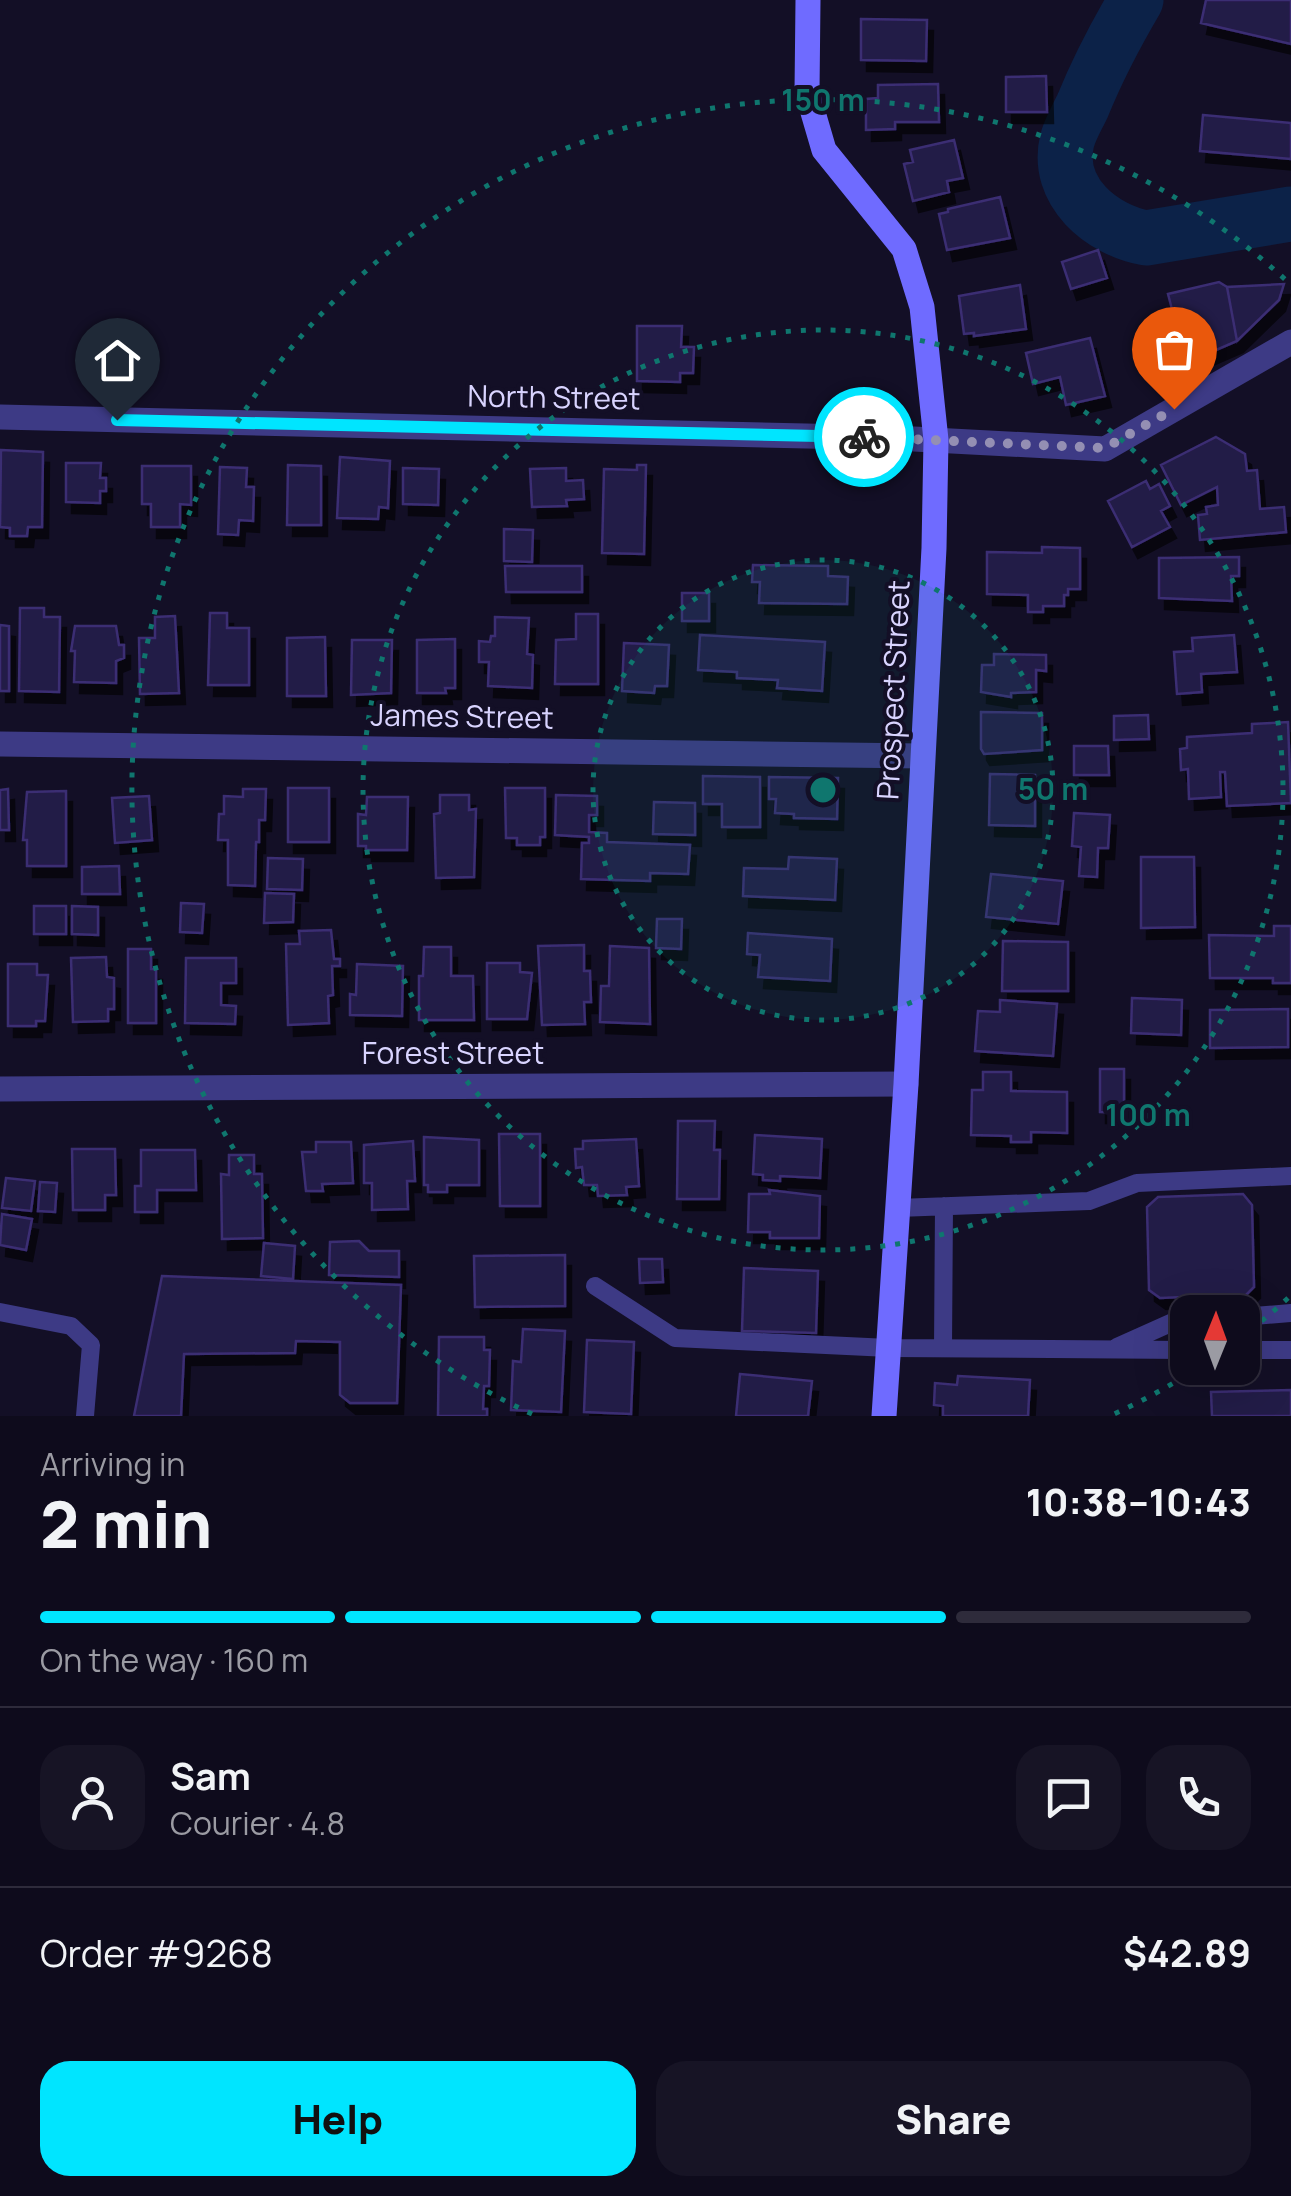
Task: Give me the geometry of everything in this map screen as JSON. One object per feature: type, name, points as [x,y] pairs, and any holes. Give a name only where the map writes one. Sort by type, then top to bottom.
[{"type":"main road","name":"Prospect Street","points":[[808,0],[807,92],[824,150],[904,249],[922,306],[936,440],[934,548],[906,1084],[884,1416]]},
{"type":"street","name":"North Street","points":[[0,417],[936,440],[1105,448],[1291,342]]},
{"type":"street","name":"James Street","points":[[0,744],[922,756]]},
{"type":"street","name":"Forest Street","points":[[0,1089],[906,1084]]},
{"type":"lane","points":[[898,1208],[1090,1201],[1137,1183],[1291,1176]]},
{"type":"lane","points":[[943,1348],[944,1206]]},
{"type":"lane","points":[[595,1286],[675,1338],[889,1348],[1170,1350]]},
{"type":"lane","points":[[0,1312],[70,1326],[91,1345],[85,1416]]},
{"type":"lane","points":[[1260,1316],[1291,1313]]},
{"type":"lane","points":[[1112,1349],[1170,1323]]},
{"type":"lane","points":[[1260,1350],[1291,1350]]},
{"type":"building","points":[[1206,0],[1291,0],[1291,44],[1201,23]]},
{"type":"building","points":[[861,19],[927,20],[926,61],[861,60]]},
{"type":"building","points":[[1046,76],[1047,112],[1006,112],[1006,77]]},
{"type":"building","points":[[938,84],[939,122],[895,122],[895,129],[866,130],[866,99],[878,98],[878,85]]},
{"type":"building","points":[[1203,115],[1291,123],[1291,159],[1200,151]]},
{"type":"building","points":[[954,140],[963,178],[947,181],[949,192],[913,201],[904,164],[913,162],[910,150]]},
{"type":"building","points":[[1000,197],[1010,238],[947,250],[939,214]]},
{"type":"building","points":[[1098,250],[1107,278],[1071,289],[1062,262]]},
{"type":"building","points":[[1219,282],[1227,287],[1237,341],[1186,363],[1168,294]]},
{"type":"building","points":[[1284,284],[1279,300],[1237,341],[1227,287]]},
{"type":"building","points":[[1020,285],[1026,329],[964,334],[959,296]]},
{"type":"building","points":[[637,326],[682,326],[681,347],[694,347],[693,373],[680,373],[680,382],[637,381]]},
{"type":"building","points":[[1090,338],[1105,396],[1066,405],[1060,377],[1033,384],[1026,353]]},
{"type":"building","points":[[1216,437],[1245,454],[1247,471],[1257,470],[1260,509],[1284,507],[1286,532],[1200,540],[1198,515],[1207,514],[1206,507],[1218,505],[1217,487],[1181,505],[1161,465]]},
{"type":"building","points":[[1,450],[43,452],[42,527],[28,527],[27,536],[10,536],[10,528],[0,527]]},
{"type":"building","points":[[340,457],[390,461],[388,508],[379,507],[378,519],[337,518]]},
{"type":"building","points":[[66,463],[101,463],[100,478],[106,478],[106,491],[100,491],[100,503],[66,502]]},
{"type":"building","points":[[288,465],[321,466],[321,525],[287,525]]},
{"type":"building","points":[[637,465],[646,465],[644,554],[602,553],[604,469],[637,470]]},
{"type":"building","points":[[142,466],[191,466],[191,505],[180,504],[180,527],[151,527],[151,504],[142,504]]},
{"type":"building","points":[[220,467],[247,468],[246,487],[254,487],[253,521],[239,520],[238,535],[218,534]]},
{"type":"building","points":[[403,468],[439,469],[438,505],[403,504]]},
{"type":"building","points":[[566,468],[566,481],[583,480],[584,499],[566,500],[567,506],[532,507],[530,469]]},
{"type":"building","points":[[1146,481],[1150,489],[1159,484],[1170,506],[1161,511],[1170,527],[1132,547],[1108,501]]},
{"type":"building","points":[[504,529],[533,530],[532,562],[504,561]]},
{"type":"building","points":[[1042,547],[1080,548],[1080,589],[1068,589],[1064,606],[1043,606],[1043,612],[1028,612],[1028,595],[987,594],[987,552],[1042,553]]},
{"type":"building","points":[[1239,557],[1239,576],[1231,576],[1232,601],[1159,598],[1159,558]]},
{"type":"building","points":[[753,565],[828,566],[828,576],[848,577],[847,604],[759,603],[760,582],[752,582]]},
{"type":"building","points":[[505,566],[582,566],[582,592],[506,592]]},
{"type":"building","points":[[682,593],[709,593],[709,621],[682,621]]},
{"type":"building","points":[[20,608],[44,608],[44,617],[60,617],[59,692],[19,691]]},
{"type":"building","points":[[210,613],[227,613],[227,628],[249,628],[249,685],[208,685]]},
{"type":"building","points":[[576,614],[598,614],[598,684],[555,684],[556,640],[576,639]]},
{"type":"building","points":[[175,616],[179,693],[140,694],[139,638],[155,638],[155,617]]},
{"type":"building","points":[[495,617],[529,618],[527,654],[533,655],[532,688],[488,686],[489,662],[479,662],[479,641],[490,642],[491,636],[495,636]]},
{"type":"building","points":[[0,625],[9,626],[9,691],[0,691]]},
{"type":"building","points":[[75,626],[116,626],[119,645],[124,645],[124,658],[116,661],[116,683],[74,682],[75,651],[71,651]]},
{"type":"building","points":[[700,635],[825,642],[822,691],[777,688],[778,680],[737,678],[737,672],[698,670]]},
{"type":"building","points":[[1234,635],[1237,672],[1201,674],[1202,692],[1177,694],[1174,652],[1193,651],[1192,638]]},
{"type":"building","points":[[325,637],[326,696],[287,696],[287,638]]},
{"type":"building","points":[[455,639],[455,688],[445,688],[446,693],[417,693],[417,640]]},
{"type":"building","points":[[352,640],[392,640],[391,693],[351,695]]},
{"type":"building","points":[[624,643],[669,645],[667,686],[655,686],[654,693],[622,691]]},
{"type":"building","points":[[994,654],[1046,655],[1046,671],[1036,670],[1036,692],[1011,693],[1011,697],[981,692],[982,665],[994,665]]},
{"type":"building","points":[[981,712],[1042,713],[1042,750],[984,754]]},
{"type":"building","points":[[1148,715],[1149,739],[1114,740],[1114,716]]},
{"type":"building","points":[[1288,722],[1291,803],[1227,806],[1225,772],[1220,772],[1221,797],[1189,799],[1188,769],[1181,770],[1180,749],[1187,748],[1187,737],[1252,733],[1252,724]]},
{"type":"building","points":[[1074,746],[1108,746],[1109,775],[1074,775]]},
{"type":"building","points":[[990,774],[1035,775],[1035,826],[989,825]]},
{"type":"building","points":[[703,776],[760,777],[760,827],[722,827],[722,804],[703,804]]},
{"type":"building","points":[[769,777],[838,778],[837,819],[794,818],[794,814],[775,813],[776,799],[769,799]]},
{"type":"building","points":[[288,788],[329,788],[329,842],[288,842]]},
{"type":"building","points":[[505,788],[545,788],[545,837],[540,837],[540,845],[517,845],[517,838],[506,838]]},
{"type":"building","points":[[8,789],[9,830],[0,830],[0,790]]},
{"type":"building","points":[[243,789],[266,789],[265,820],[259,820],[256,842],[255,886],[228,885],[228,840],[218,840],[224,796],[243,797]]},
{"type":"building","points":[[66,791],[66,866],[27,866],[27,840],[23,840],[27,792]]},
{"type":"building","points":[[440,795],[469,795],[469,810],[476,809],[474,877],[436,878],[434,814],[440,813]]},
{"type":"building","points":[[556,795],[597,796],[597,815],[589,815],[589,832],[607,833],[607,842],[690,845],[688,874],[650,873],[650,881],[581,879],[582,843],[589,843],[589,837],[555,835]]},
{"type":"building","points":[[149,796],[152,840],[115,843],[112,798]]},
{"type":"building","points":[[367,797],[408,797],[407,850],[366,850],[366,846],[358,846],[358,814],[366,815]]},
{"type":"building","points":[[654,802],[695,803],[695,835],[653,834]]},
{"type":"building","points":[[1074,813],[1110,815],[1108,848],[1098,848],[1097,877],[1079,876],[1081,847],[1072,846]]},
{"type":"building","points":[[789,857],[837,859],[835,900],[743,896],[744,868],[788,869]]},
{"type":"building","points":[[1141,857],[1194,857],[1195,927],[1141,928]]},
{"type":"building","points":[[268,858],[303,859],[302,890],[267,889]]},
{"type":"building","points":[[119,866],[120,894],[82,894],[82,867]]},
{"type":"building","points":[[991,874],[1063,881],[1058,924],[986,917]]},
{"type":"building","points":[[265,893],[294,894],[293,922],[264,923]]},
{"type":"building","points":[[181,903],[204,904],[202,933],[180,932]]},
{"type":"building","points":[[34,906],[66,906],[66,934],[34,934]]},
{"type":"building","points":[[72,906],[98,907],[98,935],[72,934]]},
{"type":"building","points":[[657,919],[682,919],[681,949],[656,948]]},
{"type":"building","points":[[1274,926],[1291,926],[1291,983],[1273,983],[1273,978],[1210,978],[1209,935],[1274,936]]},
{"type":"building","points":[[331,930],[334,959],[340,959],[340,966],[332,966],[329,1023],[288,1025],[286,944],[300,944],[299,931]]},
{"type":"building","points":[[748,933],[832,939],[830,981],[758,977],[760,955],[747,954]]},
{"type":"building","points":[[1003,941],[1068,942],[1068,991],[1002,991]]},
{"type":"building","points":[[584,945],[584,971],[590,971],[591,1002],[584,1002],[585,1024],[542,1025],[538,946]]},
{"type":"building","points":[[610,946],[649,948],[650,1024],[600,1022],[601,986],[609,986]]},
{"type":"building","points":[[424,947],[451,947],[451,976],[473,976],[474,1020],[419,1020],[419,976],[423,976]]},
{"type":"building","points":[[128,949],[151,949],[151,969],[156,969],[156,1023],[128,1023]]},
{"type":"building","points":[[106,957],[107,977],[114,978],[114,1009],[108,1009],[108,1021],[73,1022],[71,958]]},
{"type":"building","points":[[186,958],[236,958],[236,983],[221,983],[221,1005],[236,1006],[235,1024],[185,1023]]},
{"type":"building","points":[[487,963],[520,963],[520,972],[532,973],[527,1019],[487,1019]]},
{"type":"building","points":[[8,964],[37,964],[37,975],[48,975],[45,1021],[36,1021],[36,1026],[8,1026]]},
{"type":"building","points":[[357,964],[403,966],[402,1016],[350,1015],[350,994],[356,995]]},
{"type":"building","points":[[1132,998],[1182,1000],[1181,1035],[1131,1033]]},
{"type":"building","points":[[1000,1000],[1057,1004],[1053,1056],[975,1051],[978,1011],[1000,1012]]},
{"type":"building","points":[[1288,1009],[1288,1047],[1210,1048],[1210,1010]]},
{"type":"building","points":[[1100,1069],[1124,1069],[1124,1113],[1100,1112]]},
{"type":"building","points":[[983,1072],[1011,1072],[1011,1091],[1067,1092],[1067,1133],[1031,1132],[1031,1142],[1011,1142],[1011,1136],[971,1135],[972,1090],[983,1090]]},
{"type":"building","points":[[678,1121],[715,1121],[714,1150],[720,1150],[719,1199],[677,1199]]},
{"type":"building","points":[[499,1134],[540,1134],[540,1206],[500,1206]]},
{"type":"building","points":[[755,1135],[822,1139],[820,1178],[780,1176],[780,1181],[763,1180],[763,1175],[753,1174]]},
{"type":"building","points":[[424,1137],[479,1140],[479,1185],[447,1185],[447,1192],[428,1192],[428,1185],[424,1185]]},
{"type":"building","points":[[636,1139],[639,1186],[626,1187],[627,1195],[598,1196],[597,1185],[584,1185],[582,1167],[576,1168],[575,1149],[583,1149],[583,1141]]},
{"type":"building","points":[[413,1141],[415,1181],[407,1181],[408,1209],[372,1210],[372,1183],[364,1183],[364,1145]]},
{"type":"building","points":[[316,1142],[351,1142],[353,1183],[322,1184],[323,1191],[306,1191],[302,1152],[316,1152]]},
{"type":"building","points":[[72,1149],[115,1149],[116,1195],[105,1195],[105,1210],[73,1210]]},
{"type":"building","points":[[141,1150],[195,1150],[196,1190],[157,1190],[157,1212],[135,1212],[135,1186],[141,1186]]},
{"type":"building","points":[[229,1155],[254,1155],[254,1174],[262,1174],[263,1238],[222,1239],[221,1174],[229,1175]]},
{"type":"building","points":[[6,1178],[35,1181],[31,1211],[2,1208]]},
{"type":"building","points":[[40,1182],[57,1183],[55,1212],[38,1211]]},
{"type":"building","points":[[769,1190],[820,1196],[819,1238],[770,1238],[770,1232],[748,1232],[749,1194],[770,1194]]},
{"type":"building","points":[[1243,1194],[1252,1205],[1254,1287],[1246,1295],[1160,1298],[1149,1290],[1147,1207],[1158,1197]]},
{"type":"building","points":[[2,1214],[32,1219],[26,1250],[0,1245]]},
{"type":"building","points":[[359,1241],[369,1251],[399,1251],[399,1277],[329,1275],[330,1242]]},
{"type":"building","points":[[264,1243],[295,1246],[293,1279],[261,1276]]},
{"type":"building","points":[[565,1255],[565,1306],[475,1307],[474,1256]]},
{"type":"building","points":[[639,1259],[662,1259],[663,1282],[640,1283]]},
{"type":"building","points":[[744,1268],[818,1271],[816,1333],[742,1331]]},
{"type":"building","points":[[162,1276],[401,1285],[397,1403],[350,1403],[340,1395],[340,1342],[296,1341],[295,1353],[184,1354],[181,1416],[134,1416]]},
{"type":"building","points":[[523,1329],[565,1331],[561,1412],[511,1410],[513,1361],[521,1362]]},
{"type":"building","points":[[439,1337],[484,1337],[484,1350],[490,1350],[489,1386],[484,1386],[483,1409],[487,1409],[487,1416],[438,1416]]},
{"type":"building","points":[[587,1340],[634,1342],[631,1414],[584,1412]]},
{"type":"building","points":[[740,1374],[812,1381],[808,1416],[736,1416]]},
{"type":"building","points":[[958,1376],[1030,1380],[1028,1416],[943,1416],[943,1406],[934,1405],[935,1383],[957,1385]]},
{"type":"building","points":[[1291,1390],[1291,1416],[1212,1416],[1211,1392]]},
{"type":"waterway","points":[[1136,0],[1068,136],[1065,159],[1075,192],[1113,227],[1146,238],[1291,214]]},
{"type":"way so far","points":[[864,437],[1105,448],[1174,409]]},
{"type":"route","points":[[117,420],[864,437]]}]
